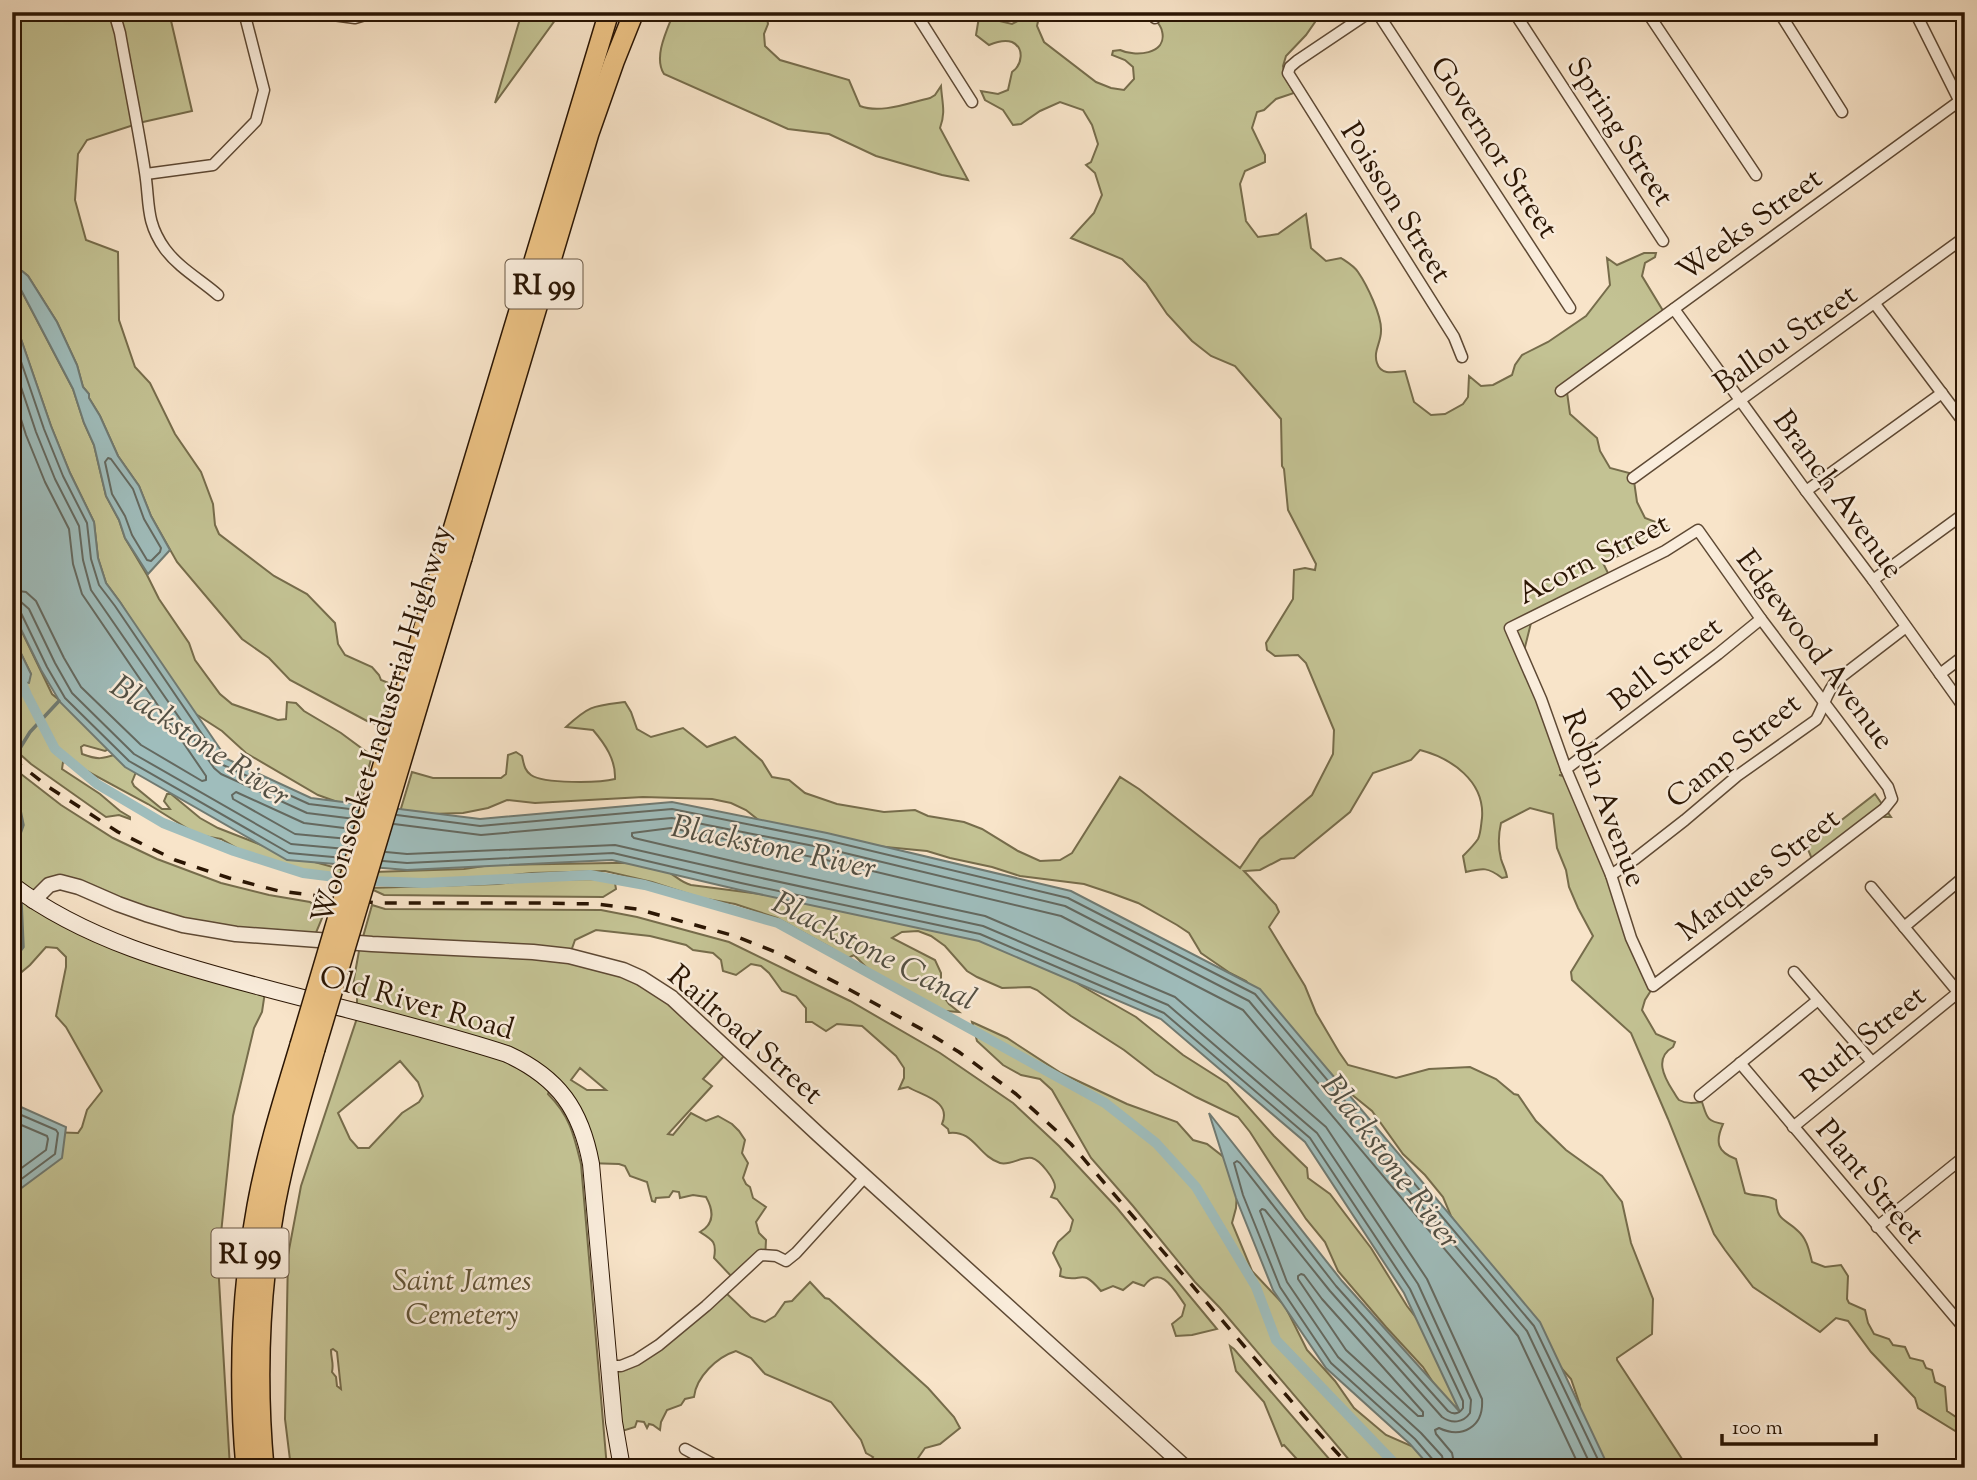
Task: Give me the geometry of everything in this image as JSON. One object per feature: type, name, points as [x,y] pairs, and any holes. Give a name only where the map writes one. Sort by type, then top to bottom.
[{"type":"highway","name":"Woonsocket Industrial Highway","points":[[246,1468],[242,1370],[247,1276],[263,1177],[276,1126],[307,1047],[454,555],[609,12]]},
{"type":"highway","name":"Woonsocket Industrial Highway","points":[[454,555],[589,132],[634,12]]},
{"type":"highway","name":"Woonsocket Industrial Highway","points":[[264,1468],[259,1354],[266,1262],[307,1047]]},
{"type":"main road","name":"Old River Road","points":[[12,885],[33,901],[72,923],[120,944],[231,979],[485,1047],[508,1055],[538,1072],[560,1092],[584,1132],[591,1164],[609,1366],[622,1468]]},
{"type":"street","points":[[114,12],[146,174],[147,204],[153,229],[182,268],[218,296]]},
{"type":"street","points":[[146,174],[213,164],[257,121],[264,90],[244,12]]},
{"type":"street","points":[[311,12],[355,18],[375,12]]},
{"type":"street","points":[[915,12],[972,102]]},
{"type":"street","name":"Poisson Street","points":[[1370,12],[1297,61],[1290,67],[1288,74],[1454,337],[1462,358]]},
{"type":"street","name":"Governor Street","points":[[1377,12],[1570,308]]},
{"type":"street","name":"Spring Street","points":[[1514,12],[1663,241]]},
{"type":"street","points":[[1647,12],[1756,175]]},
{"type":"street","points":[[1779,12],[1842,112]]},
{"type":"street","points":[[1914,12],[1961,99],[1965,113]]},
{"type":"street","name":"Weeks Street","points":[[1561,391],[1961,99]]},
{"type":"street","name":"Ballou Street","points":[[1633,478],[1965,237]]},
{"type":"street","points":[[1875,304],[1965,424]]},
{"type":"street","name":"Branch Avenue","points":[[1674,309],[1965,709]]},
{"type":"street","points":[[1806,491],[1942,393]]},
{"type":"street","points":[[1873,580],[1965,513]]},
{"type":"street","name":"Edgewood Avenue","points":[[1698,530],[1888,787],[1892,799]]},
{"type":"street","name":"Acorn Street","points":[[1510,628],[1665,551],[1698,530]]},
{"type":"street","name":"Bell Street","points":[[1566,769],[1718,654],[1761,618]]},
{"type":"street","name":"Camp Street","points":[[1611,875],[1685,820],[1747,769],[1816,720],[1830,687],[1906,626]]},
{"type":"street","name":"Robin Avenue","points":[[1510,628],[1611,875],[1631,938],[1653,986]]},
{"type":"street","points":[[1940,674],[1965,655]]},
{"type":"street","name":"Marques Street","points":[[1653,986],[1873,817],[1892,799]]},
{"type":"street","points":[[1904,927],[1965,876]]},
{"type":"street","name":"Railroad Street","points":[[33,901],[49,885],[60,882],[183,925],[236,934],[569,956],[623,970],[656,986],[1186,1468]]},
{"type":"street","points":[[1871,887],[1962,989]]},
{"type":"street","points":[[1794,972],[1872,1062]]},
{"type":"street","name":"Ruth Street","points":[[1793,1127],[1962,989]]},
{"type":"street","points":[[1700,1096],[1818,1000]]},
{"type":"street","name":"Plant Street","points":[[1740,1063],[1964,1326]]},
{"type":"street","points":[[1877,1227],[1965,1156]]},
{"type":"street","points":[[609,1366],[621,1366],[636,1360],[659,1345],[761,1255],[776,1256],[786,1261],[866,1175]]},
{"type":"street","points":[[685,1449],[720,1468]]},
{"type":"green space","points":[[12,12],[169,12],[192,111],[143,122],[87,140],[78,154],[75,200],[86,240],[118,252],[119,320],[135,367],[150,383],[175,434],[201,472],[213,504],[215,525],[219,534],[274,576],[307,594],[335,623],[338,644],[345,655],[372,667],[381,680],[394,685],[382,726],[367,721],[290,680],[269,658],[242,639],[177,562],[151,516],[139,486],[118,456],[89,394],[83,387],[77,365],[57,322],[28,276],[22,271],[19,286],[73,389],[94,445],[106,496],[125,538],[159,599],[189,643],[195,660],[220,694],[232,704],[278,720],[286,719],[287,702],[296,703],[372,756],[357,809],[318,795],[246,753],[222,731],[188,709],[106,583],[98,558],[94,522],[51,426],[12,313]]},
{"type":"green space","points":[[522,12],[561,12],[495,103]]},
{"type":"green space","points":[[674,12],[766,12],[768,24],[764,34],[765,46],[780,60],[849,80],[860,106],[877,109],[904,105],[930,98],[941,86],[943,112],[940,128],[968,180],[876,156],[829,134],[788,129],[664,74],[660,52]]},
{"type":"green space","points":[[977,12],[994,12],[999,21],[1012,24],[1040,12],[1037,26],[1044,42],[1096,82],[1124,90],[1134,79],[1133,67],[1125,60],[1112,55],[1113,51],[1141,53],[1160,45],[1161,28],[1149,12],[1312,12],[1315,22],[1286,56],[1283,66],[1285,77],[1294,93],[1276,99],[1264,110],[1257,112],[1252,128],[1265,155],[1265,162],[1245,171],[1240,184],[1246,221],[1258,237],[1278,234],[1306,214],[1311,248],[1326,261],[1341,258],[1350,264],[1358,272],[1369,292],[1381,325],[1376,355],[1379,367],[1389,372],[1405,371],[1414,402],[1431,415],[1445,414],[1463,404],[1468,397],[1469,376],[1481,386],[1493,385],[1512,375],[1522,355],[1548,342],[1586,316],[1610,285],[1607,258],[1617,265],[1644,253],[1656,253],[1655,257],[1645,263],[1642,276],[1665,314],[1566,385],[1570,414],[1597,438],[1600,451],[1610,468],[1633,474],[1637,502],[1645,518],[1666,526],[1629,551],[1603,563],[1609,575],[1532,619],[1522,659],[1570,776],[1559,775],[1567,777],[1642,971],[1659,978],[1642,1010],[1656,1034],[1675,1042],[1662,1062],[1670,1086],[1679,1100],[1687,1103],[1702,1102],[1708,1118],[1723,1124],[1719,1146],[1736,1159],[1745,1193],[1776,1200],[1782,1219],[1804,1238],[1812,1262],[1825,1267],[1841,1265],[1848,1276],[1847,1299],[1849,1303],[1865,1310],[1874,1334],[1889,1339],[1893,1345],[1905,1347],[1910,1358],[1923,1361],[1926,1368],[1932,1370],[1935,1382],[1945,1387],[1947,1411],[1956,1417],[1965,1417],[1965,1437],[1918,1408],[1915,1398],[1871,1352],[1848,1321],[1836,1318],[1820,1332],[1753,1287],[1714,1234],[1631,1033],[1572,980],[1571,972],[1593,936],[1569,887],[1566,870],[1557,848],[1553,814],[1530,808],[1501,823],[1499,850],[1507,877],[1502,878],[1485,869],[1466,872],[1463,856],[1479,837],[1482,818],[1478,793],[1464,773],[1432,754],[1420,750],[1411,760],[1373,773],[1350,812],[1294,858],[1281,859],[1260,870],[1244,871],[1276,905],[1279,912],[1269,927],[1348,1065],[1396,1078],[1429,1069],[1470,1067],[1496,1079],[1518,1095],[1536,1121],[1566,1150],[1602,1176],[1622,1202],[1631,1243],[1653,1299],[1652,1334],[1617,1360],[1688,1468],[1644,1468],[1638,1465],[1637,1468],[1596,1468],[1581,1439],[1580,1405],[1571,1379],[1548,1353],[1451,1216],[1443,1197],[1403,1154],[1372,1111],[1345,1089],[1246,981],[1201,953],[1189,933],[1138,903],[1084,884],[1020,876],[927,851],[865,845],[766,826],[746,810],[712,799],[643,797],[535,803],[507,800],[488,808],[463,813],[399,815],[412,772],[433,778],[501,778],[506,774],[508,755],[516,752],[522,756],[527,771],[538,778],[572,782],[615,779],[614,765],[609,753],[593,730],[566,727],[593,708],[625,702],[637,729],[651,737],[683,728],[707,747],[735,737],[762,761],[772,777],[789,780],[805,793],[837,804],[884,812],[915,810],[928,816],[964,822],[1040,861],[1060,860],[1072,853],[1120,777],[1240,868],[1260,839],[1312,795],[1333,754],[1334,730],[1306,663],[1298,655],[1275,656],[1267,650],[1266,643],[1293,599],[1294,570],[1315,570],[1316,564],[1288,510],[1282,466],[1281,419],[1235,366],[1211,356],[1192,341],[1167,314],[1146,283],[1122,259],[1071,238],[1094,213],[1102,195],[1095,173],[1086,165],[1091,162],[1098,144],[1092,125],[1083,110],[1060,102],[1021,124],[1013,125],[1003,110],[985,100],[981,91],[998,94],[1008,90],[1012,72],[1021,57],[1019,48],[1012,42],[1003,41],[989,45],[976,35],[979,17]]},
{"type":"green space","points":[[12,611],[52,694],[115,746],[105,751],[84,745],[81,747],[82,754],[100,758],[117,754],[136,772],[132,782],[134,786],[162,809],[170,809],[164,801],[167,794],[171,794],[200,818],[218,828],[282,853],[349,869],[348,876],[305,871],[242,851],[221,839],[198,835],[148,804],[74,764],[63,762],[62,769],[100,794],[130,819],[119,815],[106,817],[31,764],[12,747],[12,665],[20,682],[31,674],[12,635]]},
{"type":"green space","points":[[12,767],[61,805],[113,838],[157,859],[221,883],[310,902],[325,911],[313,940],[221,937],[82,891],[55,887],[34,904],[265,992],[233,1116],[218,1263],[230,1468],[12,1468],[12,1186],[49,1132],[78,1133],[87,1110],[102,1091],[66,1027],[56,1016],[66,957],[57,948],[46,947],[12,980]]},
{"type":"green space","points":[[1875,794],[1891,817],[1874,817],[1814,864],[1807,847]]},
{"type":"green space","points":[[613,863],[653,866],[691,885],[791,898],[896,907],[1049,962],[1080,985],[1136,1017],[1183,1055],[1227,1083],[1307,1168],[1308,1178],[1330,1194],[1371,1248],[1407,1306],[1434,1341],[1463,1412],[1443,1398],[1423,1367],[1338,1271],[1325,1242],[1306,1219],[1238,1117],[1155,1074],[1037,990],[1030,987],[1002,988],[977,977],[967,971],[945,946],[931,936],[918,931],[902,932],[892,938],[935,960],[941,973],[941,993],[959,1012],[932,1010],[872,973],[854,955],[842,961],[833,949],[777,918],[735,904],[701,898],[652,882],[605,871],[532,873],[475,879],[369,880],[373,872],[464,869],[491,865]]},
{"type":"green space","points":[[599,879],[615,883],[616,889],[603,897],[384,895],[369,888],[497,884],[532,880]]},
{"type":"green space","name":"Saint James Cemetery","points":[[372,905],[385,909],[601,910],[729,942],[850,1001],[940,1053],[1013,1103],[1059,1146],[1117,1208],[1217,1329],[1176,1336],[1172,1324],[1182,1316],[1185,1305],[1162,1278],[1156,1277],[1144,1286],[1133,1282],[1123,1290],[1113,1286],[1101,1291],[1084,1277],[1060,1276],[1061,1269],[1053,1253],[1058,1242],[1070,1231],[1073,1220],[1057,1199],[1051,1197],[1055,1187],[1046,1170],[1032,1158],[1000,1163],[986,1155],[964,1135],[949,1133],[942,1124],[944,1116],[940,1105],[908,1087],[899,1089],[904,1078],[904,1068],[896,1056],[862,1026],[837,1024],[826,1031],[812,1022],[806,1022],[806,1008],[796,996],[782,991],[761,966],[751,964],[736,975],[723,971],[721,960],[713,953],[693,950],[686,945],[650,936],[596,930],[575,940],[569,957],[613,971],[670,1002],[725,1055],[703,1079],[712,1086],[668,1134],[673,1135],[691,1113],[706,1121],[718,1116],[739,1131],[745,1140],[742,1153],[748,1163],[743,1178],[750,1187],[753,1198],[766,1207],[756,1222],[759,1233],[766,1240],[765,1260],[758,1261],[732,1277],[714,1258],[713,1242],[700,1232],[708,1225],[711,1217],[706,1197],[693,1195],[680,1198],[679,1192],[673,1191],[669,1197],[656,1198],[655,1202],[652,1201],[647,1182],[630,1176],[625,1166],[587,1163],[567,1110],[549,1091],[548,1094],[570,1126],[581,1164],[607,1468],[291,1468],[285,1419],[288,1255],[301,1186],[357,1018],[357,996],[353,984]],"holes":[[[400,1061],[418,1082],[423,1096],[419,1102],[402,1113],[369,1148],[358,1148],[350,1139],[338,1113]],[[580,1068],[606,1090],[587,1090],[571,1080]],[[331,1350],[337,1352],[341,1389],[337,1386],[332,1372]]]},
{"type":"green space","points":[[972,1022],[1007,1038],[1061,1073],[1127,1104],[1177,1122],[1193,1140],[1207,1144],[1230,1162],[1238,1174],[1236,1208],[1232,1223],[1252,1271],[1285,1306],[1307,1350],[1335,1381],[1354,1408],[1386,1435],[1432,1455],[1438,1468],[1356,1468],[1091,1158],[1052,1090],[1040,1079],[1021,1075],[1003,1065],[977,1041]]},
{"type":"green space","points":[[810,1282],[928,1388],[954,1417],[960,1428],[940,1444],[925,1448],[916,1461],[917,1468],[866,1468],[873,1457],[866,1453],[861,1440],[831,1402],[765,1374],[751,1358],[736,1351],[722,1358],[703,1375],[694,1397],[685,1399],[681,1405],[667,1410],[660,1430],[649,1424],[647,1428],[644,1422],[637,1421],[635,1427],[619,1432],[610,1367],[633,1360],[723,1290],[751,1317],[765,1322],[775,1316],[785,1302],[792,1301]]},
{"type":"green space","points":[[1230,1346],[1337,1468],[1305,1468],[1284,1445],[1282,1446],[1264,1402],[1236,1371]]},
{"type":"water","points":[[18,271],[28,276],[57,322],[77,365],[83,387],[89,394],[118,456],[139,486],[151,516],[170,550],[148,574],[125,538],[106,496],[94,445],[73,389],[19,286]]},
{"type":"water","name":"Blackstone River","points":[[12,313],[51,426],[94,522],[98,558],[106,583],[227,759],[311,798],[480,819],[672,802],[827,833],[1071,891],[1260,989],[1540,1322],[1609,1468],[1431,1468],[1410,1444],[1326,1368],[1273,1290],[1236,1198],[1209,1113],[1342,1281],[1460,1412],[1404,1293],[1305,1142],[1161,1019],[979,941],[612,860],[407,870],[287,860],[125,767],[60,702],[12,611]]},
{"type":"water","points":[[12,635],[31,674],[29,683],[20,682],[12,665]]},
{"type":"water","points":[[12,1103],[66,1127],[62,1158],[12,1195]]},
{"type":"waterway","name":"Blackstone Canal","points":[[12,659],[55,749],[97,784],[163,823],[234,851],[303,873],[367,881],[424,883],[590,875],[645,885],[778,923],[1105,1103],[1156,1143],[1196,1187],[1256,1287],[1276,1340],[1399,1468]]},
{"type":"waterway","points":[[17,753],[30,732],[59,701]]},
{"type":"waterway","points":[[12,786],[16,791],[23,825],[17,842],[19,880]]},
{"type":"waterway","points":[[12,961],[23,947],[21,902]]},
{"type":"railway","points":[[12,758],[47,786],[118,832],[175,860],[229,878],[279,891],[376,903],[597,904],[637,909],[735,936],[778,953],[841,985],[959,1052],[1016,1094],[1071,1144],[1351,1468]]}]
